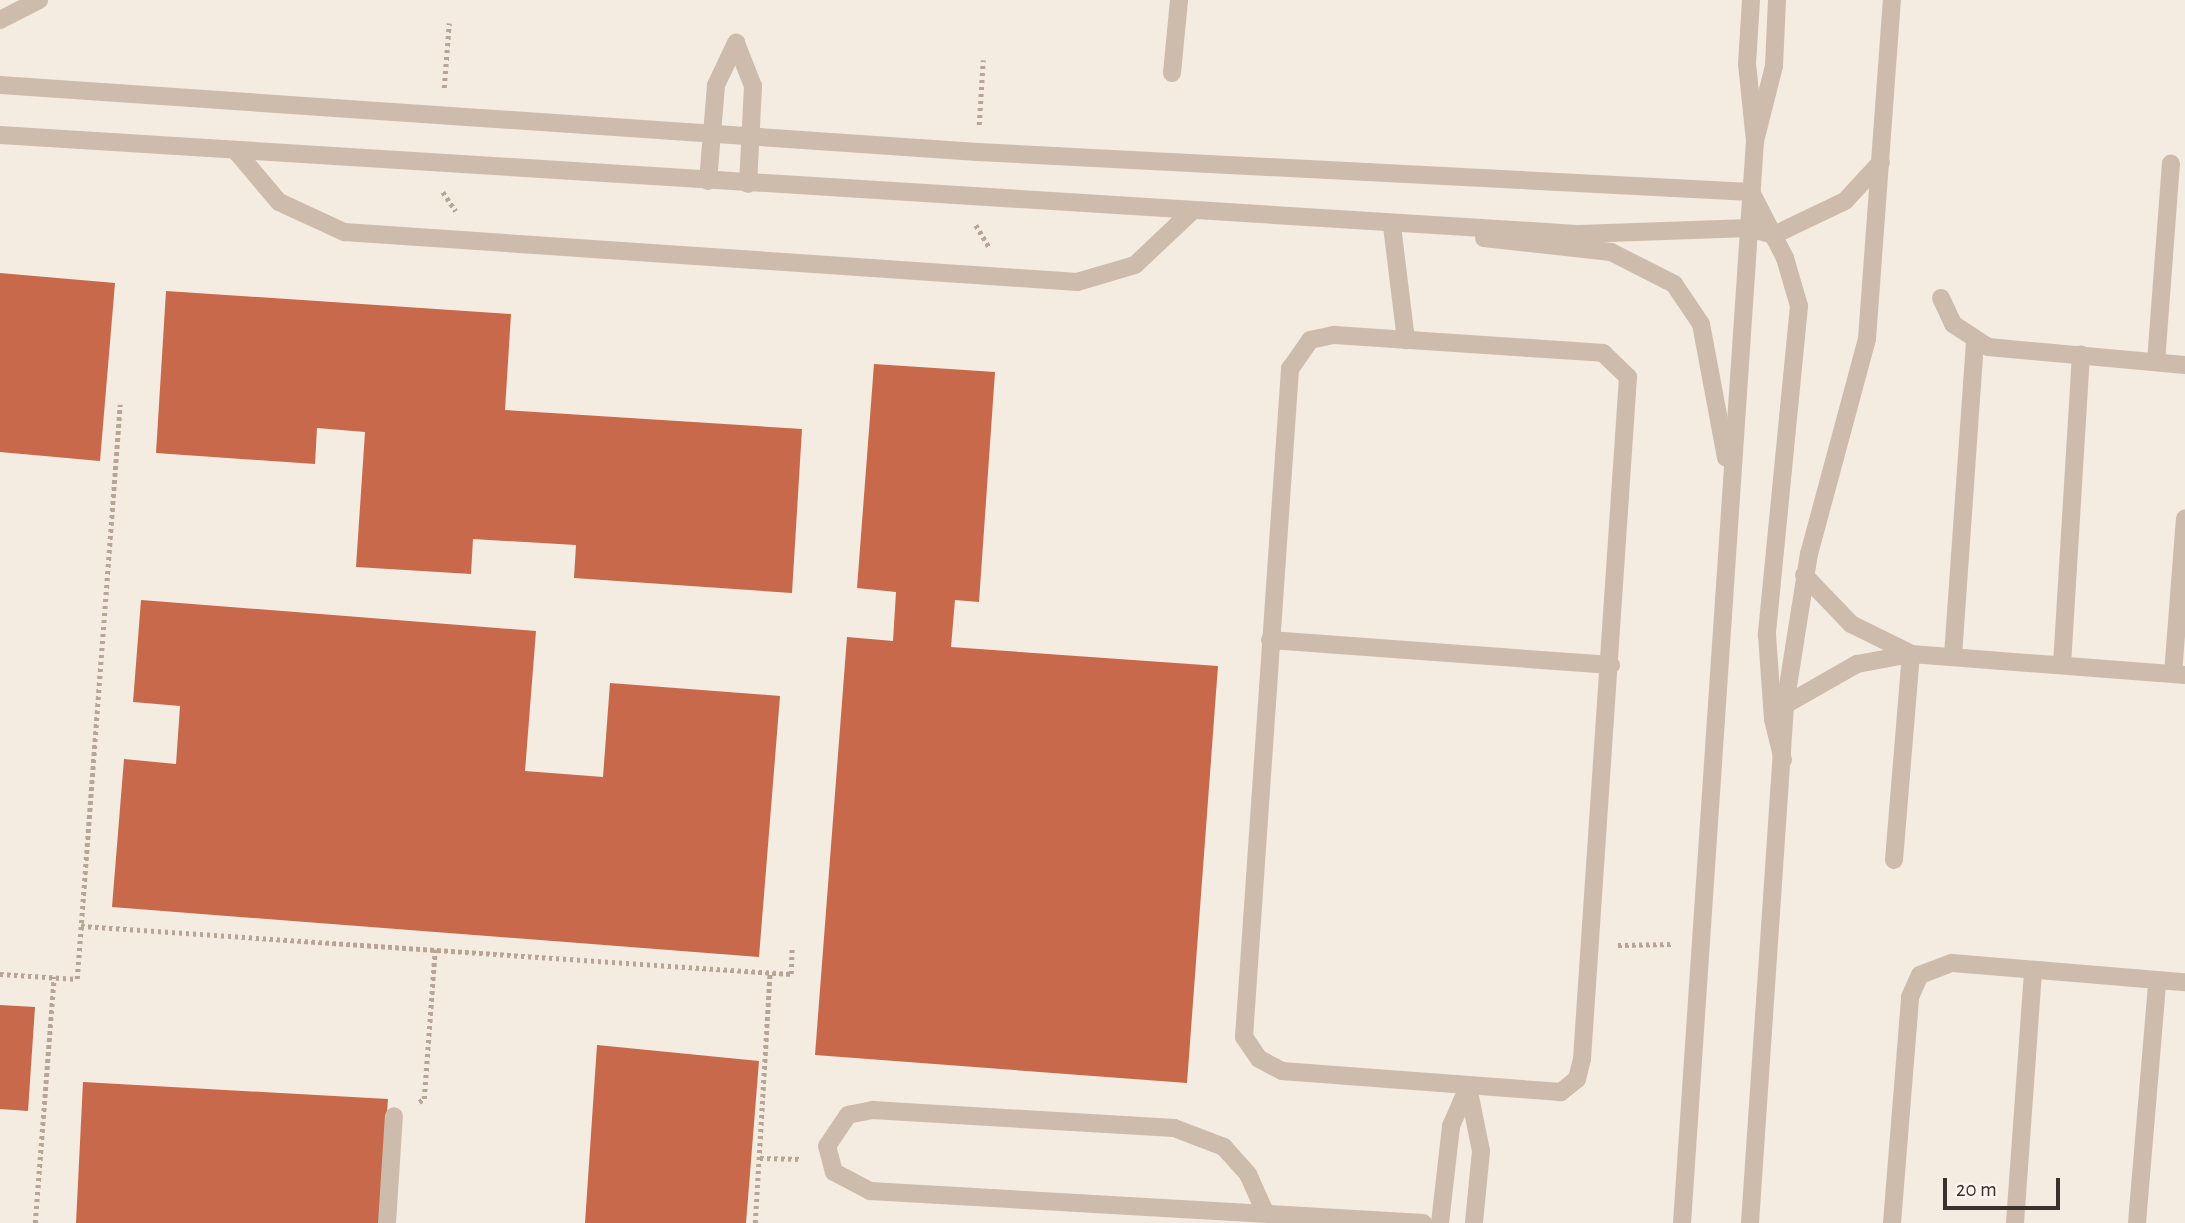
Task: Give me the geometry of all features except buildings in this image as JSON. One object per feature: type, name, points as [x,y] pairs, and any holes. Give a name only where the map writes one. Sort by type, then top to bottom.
[{"type":"lane","points":[[0,20],[39,0]]},
{"type":"lane","points":[[1172,73],[1179,0]]},
{"type":"lane","points":[[1682,1223],[1755,141],[1747,65],[1751,0]]},
{"type":"lane","points":[[1755,141],[1769,96],[1777,0]]},
{"type":"lane","points":[[1750,1223],[1785,705],[1804,575],[1859,383],[1881,162],[1892,0]]},
{"type":"lane","points":[[708,181],[716,85],[736,43],[753,86],[748,184]]},
{"type":"lane","points":[[0,85],[712,134],[1751,192]]},
{"type":"lane","points":[[0,135],[1392,226],[1580,234],[1749,228],[1774,235],[1845,201],[1881,162]]},
{"type":"lane","points":[[235,150],[279,202],[344,232],[1077,282],[1135,265],[1191,212]]},
{"type":"lane","points":[[2156,362],[2171,164]]},
{"type":"lane","points":[[1751,192],[1794,281],[1800,331],[1767,635],[1773,719],[1783,760]]},
{"type":"lane","points":[[1392,226],[1406,340]]},
{"type":"lane","points":[[1457,229],[1526,247],[1611,253],[1674,284],[1695,314],[1707,347],[1731,486]]},
{"type":"lane","points":[[1941,298],[1953,324],[1975,342],[2185,365]]},
{"type":"lane","points":[[1321,336],[1406,340],[1603,353],[1622,366],[1631,399],[1581,1070],[1570,1087],[1551,1095],[1283,1071],[1259,1059],[1244,1037],[1270,640],[1293,358],[1321,336]]},
{"type":"lane","points":[[1953,656],[1975,342]]},
{"type":"lane","points":[[2062,665],[2081,355]]},
{"type":"lane","points":[[1785,705],[1857,664],[1911,654],[2179,674],[2185,518]]},
{"type":"lane","points":[[1804,575],[1851,624],[1911,654]]},
{"type":"lane","points":[[1270,640],[1611,665]]},
{"type":"lane","points":[[1894,860],[1911,654]]},
{"type":"lane","points":[[1892,1223],[1913,985],[1940,963],[2157,983],[2185,982]]},
{"type":"lane","points":[[2015,1223],[2033,971]]},
{"type":"lane","points":[[2137,1223],[2157,983]]},
{"type":"lane","points":[[1440,1223],[1451,1126],[1468,1087]]},
{"type":"lane","points":[[1468,1087],[1481,1151],[1474,1223]]},
{"type":"lane","points":[[1264,1210],[1248,1174],[1224,1147],[1174,1128],[860,1111],[831,1134],[828,1160],[844,1182],[870,1191],[1264,1210],[1423,1223]]},
{"type":"lane","points":[[387,1223],[394,1115]]},
{"type":"path","points":[[0,974],[77,979],[120,405]]},
{"type":"path","points":[[81,926],[791,974],[792,948]]},
{"type":"path","points":[[394,1115],[424,1099],[435,949]]},
{"type":"path","points":[[755,1223],[761,1158],[770,972]]},
{"type":"path","points":[[35,1223],[54,978]]},
{"type":"path","points":[[761,1158],[828,1160]]}]
